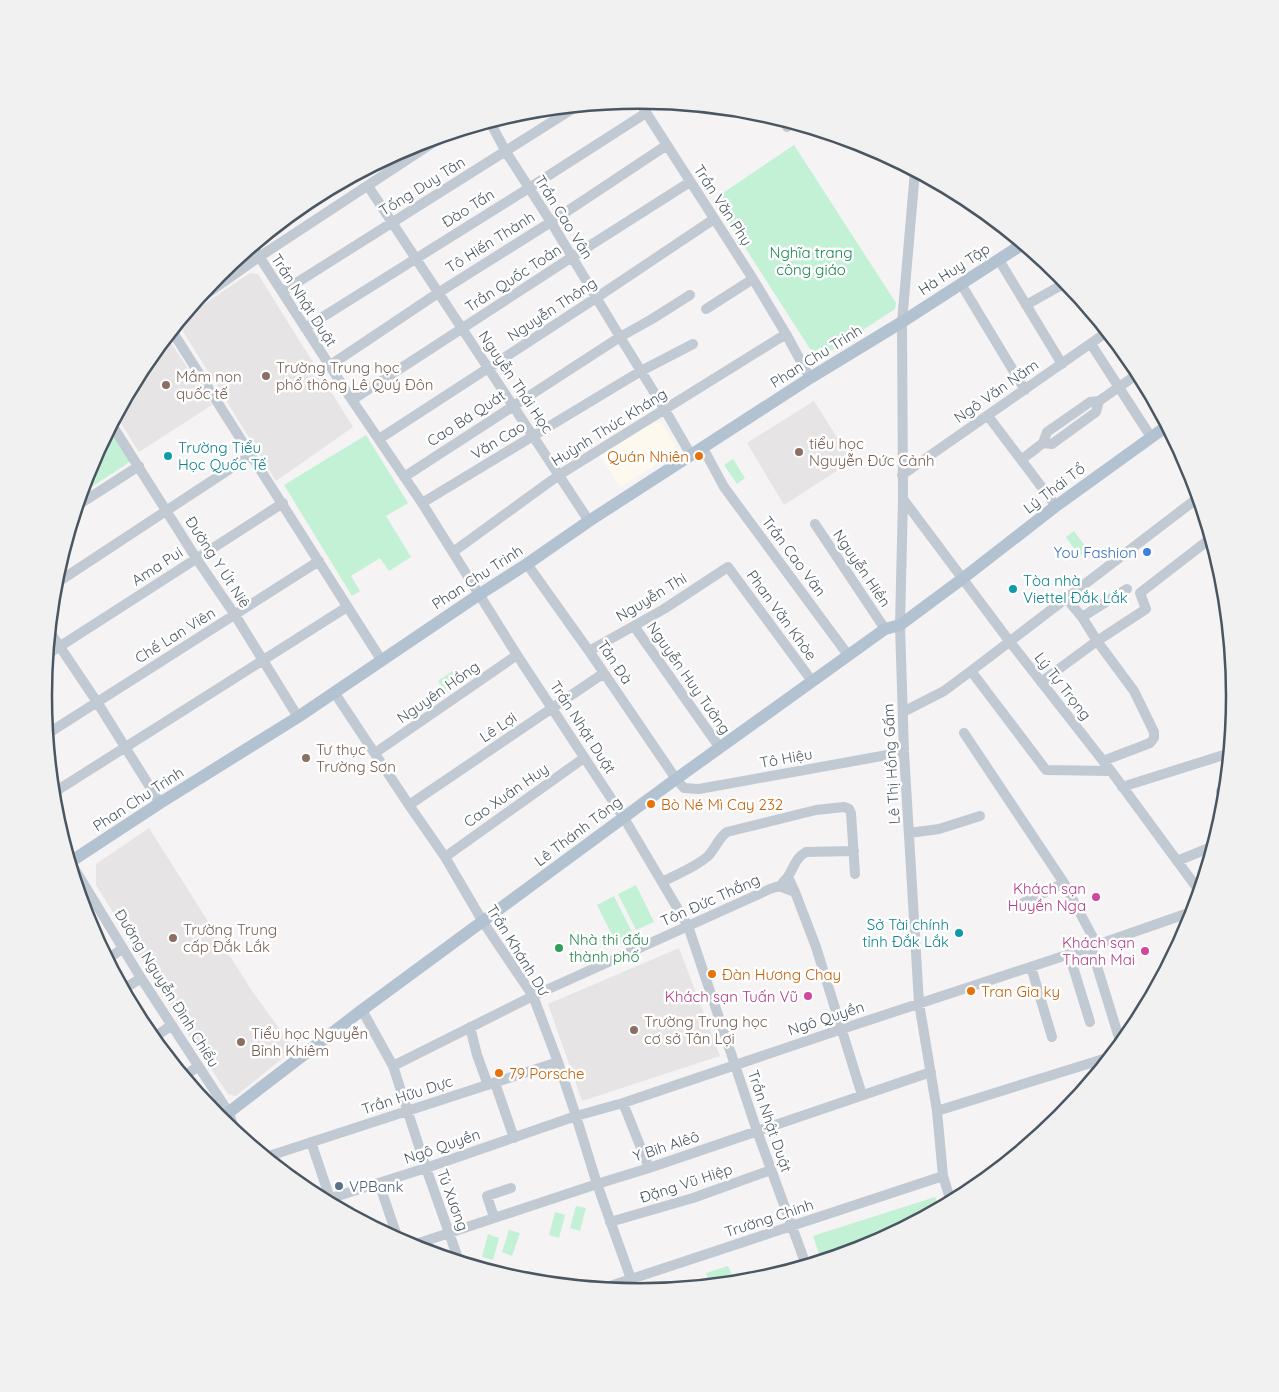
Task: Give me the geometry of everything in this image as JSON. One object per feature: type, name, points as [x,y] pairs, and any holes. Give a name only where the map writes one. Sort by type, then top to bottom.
[{"type":"main road","name":"Hà Huy Tập","points":[[902,322],[1018,247]]},
{"type":"main road","name":"Phan Chu Trinh","points":[[76,858],[160,802],[298,717],[589,521],[810,378],[902,322]]},
{"type":"main road","name":"Lý Thái Tổ","points":[[962,579],[1056,506],[1162,429]]},
{"type":"main road","name":"Lê Thánh Tông","points":[[227,1114],[362,1010],[676,779],[885,629],[900,625],[962,579]]},
{"type":"street","name":"Trần Văn Phụ","points":[[644,109],[753,279],[810,378]]},
{"type":"street","name":"Đào Tấn","points":[[305,328],[646,113]]},
{"type":"street","name":"Tống Duy Tân","points":[[282,292],[566,114]]},
{"type":"street","name":"Trần Cao Vân","points":[[493,128],[691,456]]},
{"type":"street","name":"Tô Hiến Thành","points":[[329,366],[667,145]]},
{"type":"street","points":[[222,283],[417,153]]},
{"type":"street","name":"Lê Thị Hồng Gấm","points":[[914,178],[902,322],[903,499],[900,625],[904,752],[919,1003],[937,1111],[944,1176],[949,1194]]},
{"type":"street","name":"Trần Quốc Toản","points":[[352,400],[690,182]]},
{"type":"street","name":"Nguyễn Thái Học","points":[[368,186],[589,521]]},
{"type":"street","name":"Nguyễn Thông","points":[[379,439],[714,219]]},
{"type":"street","name":"Trần Nhật Duật","points":[[256,252],[329,366],[422,503],[517,655],[553,707],[624,818],[688,926],[756,1131],[804,1259]]},
{"type":"street","points":[[998,260],[1062,364]]},
{"type":"street","points":[[706,308],[753,279]]},
{"type":"street","points":[[962,284],[1024,390]]},
{"type":"street","points":[[1026,305],[1060,286]]},
{"type":"street","name":"Cao Bá Quát","points":[[404,477],[513,405],[690,295]]},
{"type":"street","name":"Huỳnh Thúc Kháng","points":[[452,552],[559,475],[786,334]]},
{"type":"street","name":"Ngô Văn Năm","points":[[902,475],[1102,335]]},
{"type":"street","points":[[176,337],[382,661]]},
{"type":"street","name":"Văn Cao","points":[[422,503],[641,371],[693,344]]},
{"type":"street","points":[[1090,344],[1151,437]]},
{"type":"street","points":[[1021,460],[1043,443],[1046,432],[1090,402],[1099,401],[1133,377]]},
{"type":"street","points":[[988,416],[1056,506]]},
{"type":"street","name":"Đường Y Út Niê","points":[[116,431],[196,558],[264,660],[298,717]]},
{"type":"street","name":"Trần Cao Vân","points":[[703,448],[724,487],[848,655]]},
{"type":"street","points":[[65,578],[251,455]]},
{"type":"street","points":[[87,499],[139,466]]},
{"type":"street","name":"Lý Tự Trọng","points":[[903,499],[1040,682],[1111,771],[1195,885]]},
{"type":"street","points":[[903,712],[944,691],[1193,502]]},
{"type":"street","name":"Ama Pui","points":[[55,650],[283,503]]},
{"type":"street","name":"Nguyễn Hiền","points":[[815,524],[885,629]]},
{"type":"street","points":[[1040,682],[1146,608],[1140,593],[1205,542]]},
{"type":"street","name":"Chế Lan Viên","points":[[54,730],[319,561]]},
{"type":"street","name":"Tản Đà","points":[[527,564],[676,779]]},
{"type":"street","name":"Nguyễn Thi","points":[[589,651],[664,609],[728,567]]},
{"type":"street","name":"Phan Văn Khòe","points":[[728,567],[812,681]]},
{"type":"street","points":[[1082,617],[1127,589]]},
{"type":"street","points":[[1066,598],[1082,617],[1134,691],[1154,732],[1154,738],[1150,743],[1103,761]]},
{"type":"street","points":[[60,788],[347,607]]},
{"type":"street","name":"Nguyễn Huy Tưởng","points":[[634,626],[720,748]]},
{"type":"street","points":[[56,641],[160,802]]},
{"type":"street","name":"Nguyên Hồng","points":[[375,753],[517,655]]},
{"type":"street","points":[[971,671],[1046,770],[1111,771]]},
{"type":"street","name":"Lê Lợi","points":[[409,805],[604,673]]},
{"type":"street","name":"Trần Khánh Dư","points":[[334,692],[445,857],[483,922],[533,996],[558,1062],[597,1184],[631,1279]]},
{"type":"street","points":[[964,733],[1064,883],[1094,946],[1118,1035]]},
{"type":"street","name":"Tô Hiệu","points":[[676,779],[684,788],[699,789],[904,752]]},
{"type":"street","points":[[1122,787],[1223,755]]},
{"type":"street","name":"Cao Xuân Huy","points":[[445,857],[584,758]]},
{"type":"street","points":[[662,882],[709,856],[721,837],[727,832],[816,810],[844,807],[849,810],[852,826],[855,874]]},
{"type":"street","points":[[909,834],[939,829],[980,816]]},
{"type":"street","points":[[1176,860],[1206,849]]},
{"type":"street","points":[[778,886],[788,878],[794,862],[806,852],[854,851]]},
{"type":"street","points":[[788,878],[816,947],[862,1095]]},
{"type":"street","points":[[1019,905],[1064,883]]},
{"type":"street","name":"Đường Nguyễn Đình Chiểu","points":[[84,884],[198,1066],[220,1107]]},
{"type":"street","name":"Tôn Đức Thắng","points":[[393,1066],[533,996],[778,886],[795,892]]},
{"type":"street","name":"Ngô Quyền","points":[[337,1198],[576,1116],[623,1103],[1184,914]]},
{"type":"street","points":[[113,956],[123,948]]},
{"type":"street","points":[[1069,954],[1090,1022]]},
{"type":"street","points":[[1031,967],[1052,1037]]},
{"type":"street","points":[[129,986],[141,978]]},
{"type":"street","name":"Tú Xương","points":[[362,1010],[393,1066],[426,1168],[457,1254]]},
{"type":"street","points":[[160,1034],[172,1025]]},
{"type":"street","points":[[470,1028],[477,1055],[492,1084],[514,1138]]},
{"type":"street","points":[[937,1111],[1099,1060]]},
{"type":"street","name":"Trần Hữu Dực","points":[[273,1155],[558,1062]]},
{"type":"street","points":[[190,1072],[198,1066]]},
{"type":"street","name":"Y Bih Alêô","points":[[423,1241],[649,1168],[931,1072]]},
{"type":"street","points":[[623,1103],[649,1168]]},
{"type":"street","points":[[310,1142],[326,1192]]},
{"type":"street","name":"Đặng Vũ Hiệp","points":[[610,1222],[693,1198],[771,1170]]},
{"type":"street","name":"Trường Chinh","points":[[620,1282],[944,1176]]},
{"type":"street","points":[[379,1183],[394,1229]]},
{"type":"street","points":[[494,1217],[487,1196],[511,1188]]},
{"type":"shaded area","name":"Trường Trung học phổ thông Lê Quý Đôn","points":[[250,273],[258,274],[353,427],[276,481],[182,329],[200,307]]},
{"type":"shaded area","name":"Mầm non quốc tế","points":[[171,343],[212,405],[139,452],[120,422],[151,370]]},
{"type":"shaded area","name":"tiểu học Nguyễn Đức Cảnh","points":[[814,401],[852,461],[784,505],[747,443]]},
{"type":"shaded area","points":[[652,421],[662,424],[675,444],[672,455],[620,487],[599,455]]},
{"type":"shaded area","name":"Trường Trung cấp Đắk Lắk","points":[[149,828],[252,991],[294,1049],[236,1096],[228,1094],[189,1036],[96,885],[96,864]]},
{"type":"shaded area","name":"Trường Trung học cơ sở Tân Lợi","points":[[679,948],[720,1056],[582,1101],[548,1004]]},
{"type":"green space","name":"Nghĩa trang công giáo","points":[[794,145],[896,303],[895,309],[820,358],[814,355],[714,199]]},
{"type":"green space","points":[[114,435],[131,461],[91,487]]},
{"type":"green space","points":[[366,435],[408,503],[386,516],[411,557],[389,571],[380,558],[351,576],[360,591],[352,596],[284,485]]},
{"type":"green space","points":[[733,459],[745,478],[737,484],[724,465]]},
{"type":"green space","points":[[1074,531],[1088,550],[1079,556],[1066,537]]},
{"type":"green space","points":[[457,668],[464,677],[444,690],[438,681]]},
{"type":"green space","points":[[636,885],[654,922],[636,930],[618,894]]},
{"type":"green space","points":[[614,896],[632,932],[615,941],[597,905]]},
{"type":"green space","points":[[935,1197],[937,1202],[864,1238],[819,1255],[813,1236]]},
{"type":"green space","points":[[576,1206],[586,1208],[580,1231],[570,1228]]},
{"type":"green space","points":[[555,1212],[565,1215],[559,1238],[549,1235]]},
{"type":"green space","points":[[509,1230],[520,1233],[512,1256],[502,1252]]},
{"type":"green space","points":[[488,1234],[499,1238],[493,1260],[482,1257]]},
{"type":"green space","points":[[728,1266],[732,1275],[708,1279],[706,1273]]},
{"type":"place","name":"Trường Trung học phổ thông Lê Quý Đôn","points":[[266,376]]},
{"type":"place","name":"Mầm non quốc tế","points":[[166,385]]},
{"type":"place","name":"tiểu học Nguyễn Đức Cảnh","points":[[799,452]]},
{"type":"place","name":"Trường Tiểu Học Quốc Tế","points":[[168,456]]},
{"type":"place","name":"Quán Nhiên","points":[[699,456]]},
{"type":"place","name":"You Fashion","points":[[1147,552]]},
{"type":"place","name":"Tòa nhà Viettel Đắk Lắk","points":[[1013,589]]},
{"type":"place","name":"Tư thục Trường Sơn","points":[[306,758]]},
{"type":"place","name":"Bò Né Mì Cay 232","points":[[651,804]]},
{"type":"place","name":"Khách sạn Huyền Nga","points":[[1096,897]]},
{"type":"place","name":"Sở Tài chính tỉnh Đắk Lắk","points":[[959,933]]},
{"type":"place","name":"Trường Trung cấp Đắk Lắk","points":[[173,938]]},
{"type":"place","name":"Nhà thi đấu thành phố","points":[[559,948]]},
{"type":"place","name":"Khách sạn Thanh Mai","points":[[1145,951]]},
{"type":"place","name":"Đàn Hương Chay","points":[[712,974]]},
{"type":"place","name":"Tran Gia ky","points":[[971,991]]},
{"type":"place","name":"Khách sạn Tuấn Vũ","points":[[808,996]]},
{"type":"place","name":"Trường Trung học cơ sở Tân Lợi","points":[[634,1030]]},
{"type":"place","name":"Tiểu học Nguyễn Bỉnh Khiêm","points":[[241,1042]]},
{"type":"place","name":"79 Porsche","points":[[499,1073]]},
{"type":"place","name":"VPBank","points":[[339,1186]]}]
